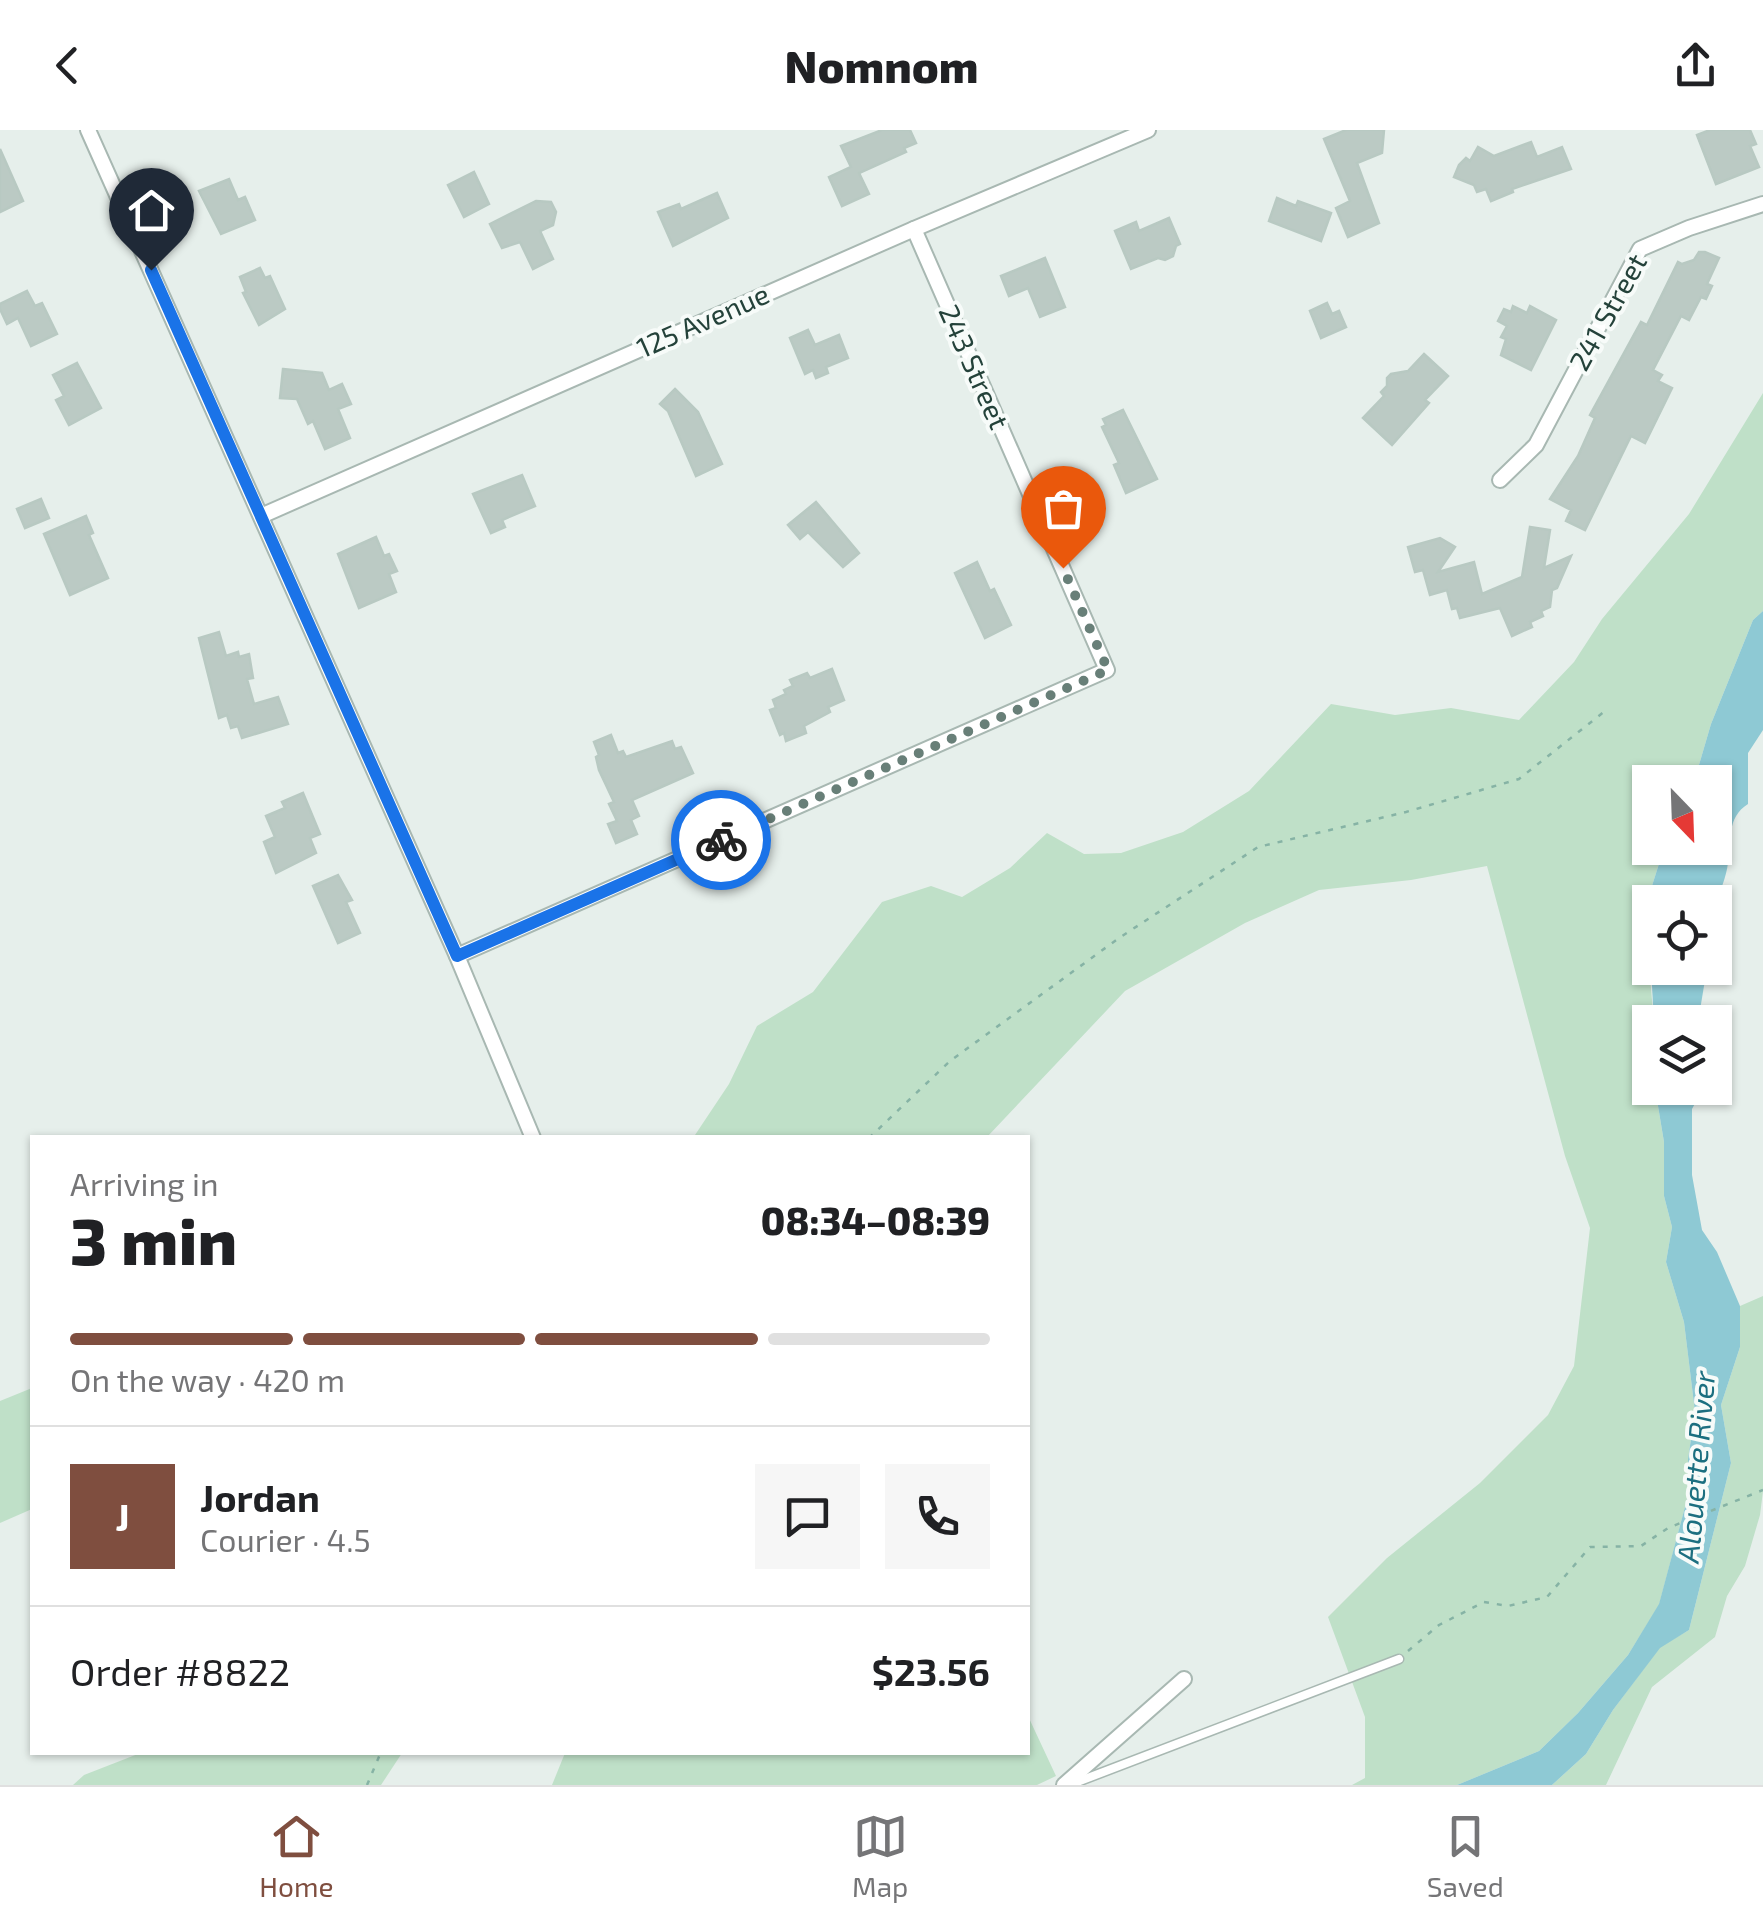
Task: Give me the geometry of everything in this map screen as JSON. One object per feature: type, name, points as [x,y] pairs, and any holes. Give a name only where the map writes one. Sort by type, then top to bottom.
[{"type":"street","points":[[88,130],[457,956],[532,1135]]},
{"type":"street","name":"125 Avenue","points":[[260,516],[1148,130]]},
{"type":"street","name":"241 Street","points":[[1500,480],[1536,445],[1640,249],[1763,204]]},
{"type":"street","name":"243 Street","points":[[457,956],[1108,670],[914,229]]},
{"type":"street","points":[[1066,1785],[1184,1679]]},
{"type":"lane","points":[[1066,1785],[1399,1659]]},
{"type":"path","points":[[872,1135],[950,1061],[1119,938],[1258,848],[1406,812],[1519,778],[1605,710]]},
{"type":"path","points":[[1399,1659],[1438,1625],[1484,1602],[1508,1606],[1547,1597],[1590,1548],[1641,1546],[1668,1528],[1763,1490]]},
{"type":"path","points":[[368,1785],[379,1755]]},
{"type":"green space","points":[[1763,393],[1763,611],[1753,620],[1711,724],[1699,765],[1632,765],[1632,865],[1659,865],[1652,885],[1632,885],[1632,985],[1651,985],[1652,1005],[1632,1005],[1632,1105],[1658,1105],[1664,1142],[1664,1196],[1672,1227],[1666,1262],[1684,1322],[1695,1412],[1688,1459],[1689,1492],[1659,1605],[1628,1655],[1539,1751],[1457,1785],[1352,1785],[1365,1778],[1365,1717],[1328,1617],[1387,1558],[1480,1483],[1548,1415],[1574,1366],[1590,1228],[1565,1156],[1487,866],[1411,880],[1319,890],[1245,923],[1125,991],[989,1135],[695,1135],[729,1084],[757,1026],[813,992],[882,902],[931,886],[962,897],[1010,868],[1047,833],[1084,854],[1121,853],[1183,832],[1249,791],[1331,704],[1395,715],[1451,708],[1519,720],[1574,662],[1602,619],[1689,514]]},
{"type":"green space","points":[[1763,1296],[1760,1515],[1745,1566],[1727,1596],[1715,1637],[1652,1687],[1606,1785],[1552,1785],[1586,1754],[1660,1647],[1689,1630],[1731,1463],[1721,1405],[1740,1347],[1740,1306]]},
{"type":"green space","points":[[30,1389],[30,1510],[0,1523],[0,1401]]},
{"type":"green space","points":[[1030,1720],[1056,1776],[1037,1785],[552,1785],[564,1755],[1030,1755]]},
{"type":"green space","points":[[135,1755],[401,1755],[381,1785],[73,1785],[84,1775]]},
{"type":"water","points":[[1763,611],[1763,730],[1748,753],[1748,804],[1732,826],[1732,765],[1699,765],[1711,724],[1753,620]]},
{"type":"water","points":[[1659,865],[1728,865],[1722,885],[1652,885]]},
{"type":"water","points":[[1652,985],[1704,985],[1701,1005],[1653,1005]]},
{"type":"water","name":"Alouette River","points":[[1658,1105],[1694,1105],[1692,1175],[1702,1230],[1717,1252],[1740,1306],[1740,1347],[1721,1405],[1731,1463],[1689,1630],[1660,1648],[1613,1710],[1586,1754],[1552,1785],[1457,1785],[1539,1751],[1628,1655],[1659,1604],[1689,1492],[1688,1459],[1695,1412],[1684,1322],[1666,1262],[1672,1227],[1664,1196],[1664,1142]]},
{"type":"building","points":[[882,130],[910,130],[916,143],[904,148],[906,152],[859,173],[869,194],[842,206],[829,177],[851,167],[841,146]]},
{"type":"building","points":[[1346,130],[1384,130],[1382,153],[1357,163],[1379,223],[1348,237],[1336,208],[1350,201],[1324,139]]},
{"type":"building","points":[[1710,130],[1750,130],[1756,144],[1750,146],[1759,167],[1716,184],[1697,135]]},
{"type":"building","points":[[1531,142],[1537,157],[1562,147],[1571,169],[1512,189],[1513,192],[1491,201],[1486,189],[1477,192],[1474,185],[1454,177],[1459,165],[1466,158],[1470,161],[1478,147],[1494,156]]},
{"type":"building","points":[[0,149],[23,201],[0,212]]},
{"type":"building","points":[[474,172],[489,204],[464,217],[448,185]]},
{"type":"building","points":[[229,179],[238,200],[245,197],[255,220],[221,234],[199,191]]},
{"type":"building","points":[[717,193],[728,218],[673,246],[658,212],[679,204],[681,209]]},
{"type":"building","points":[[1277,198],[1331,213],[1321,241],[1269,221]]},
{"type":"building","points":[[536,201],[551,202],[556,212],[553,225],[540,231],[553,259],[533,269],[520,242],[502,248],[490,224]]},
{"type":"building","points":[[1169,218],[1180,244],[1173,256],[1131,269],[1115,231],[1136,222],[1139,231]]},
{"type":"building","points":[[1699,252],[1719,258],[1707,284],[1712,286],[1689,320],[1681,316],[1653,370],[1662,375],[1658,381],[1672,388],[1645,443],[1631,436],[1585,530],[1566,521],[1571,510],[1550,499],[1578,456],[1595,418],[1590,415],[1641,322],[1647,325],[1678,262],[1694,260]]},
{"type":"building","points":[[1045,258],[1065,307],[1040,317],[1028,288],[1009,296],[1001,276]]},
{"type":"building","points":[[260,268],[265,278],[270,276],[285,309],[259,325],[243,293],[246,292],[240,277]]},
{"type":"building","points":[[27,291],[35,306],[42,303],[57,334],[31,346],[18,318],[7,324],[0,309],[0,304]]},
{"type":"building","points":[[1327,303],[1332,314],[1339,311],[1346,327],[1321,338],[1310,311]]},
{"type":"building","points":[[1513,306],[1527,313],[1530,306],[1556,320],[1531,370],[1501,355],[1506,339],[1501,337],[1507,326],[1498,321],[1504,309],[1511,312]]},
{"type":"building","points":[[808,330],[815,345],[839,335],[848,358],[826,367],[828,373],[816,378],[813,370],[805,374],[790,338]]},
{"type":"building","points":[[1424,354],[1448,376],[1392,445],[1363,418],[1384,396],[1381,392],[1387,386],[1387,378],[1408,371]]},
{"type":"building","points":[[77,363],[101,408],[69,425],[56,400],[64,396],[53,375]]},
{"type":"building","points":[[283,369],[322,373],[329,390],[342,384],[351,404],[338,409],[350,438],[325,449],[313,421],[308,424],[297,399],[280,398]]},
{"type":"building","points":[[675,389],[698,412],[722,464],[696,476],[668,411],[660,404]]},
{"type":"building","points":[[1123,410],[1157,479],[1126,493],[1114,465],[1119,463],[1102,427],[1106,425],[1103,419]]},
{"type":"building","points":[[522,475],[535,506],[502,520],[505,527],[491,533],[473,494]]},
{"type":"building","points":[[41,499],[49,518],[25,528],[17,509]]},
{"type":"building","points":[[816,502],[859,553],[843,567],[808,532],[800,539],[788,525]]},
{"type":"building","points":[[86,516],[93,533],[89,535],[108,578],[70,595],[44,534]]},
{"type":"building","points":[[1530,527],[1550,530],[1544,568],[1571,556],[1557,588],[1552,590],[1550,607],[1530,622],[1532,627],[1512,636],[1500,608],[1460,618],[1457,608],[1452,609],[1447,590],[1430,595],[1423,570],[1415,572],[1408,547],[1440,538],[1455,547],[1438,572],[1474,562],[1482,594],[1522,577]]},
{"type":"building","points":[[376,537],[384,556],[389,554],[397,571],[389,574],[396,592],[359,608],[338,554]]},
{"type":"building","points":[[977,562],[1011,625],[985,638],[955,573]]},
{"type":"building","points":[[219,632],[226,656],[249,654],[253,678],[247,679],[254,704],[278,697],[288,724],[242,738],[238,726],[231,728],[227,715],[219,718],[199,638]]},
{"type":"building","points":[[832,669],[844,700],[804,726],[806,733],[786,741],[770,710],[776,708],[773,700],[793,686],[790,680],[807,673],[810,678]]},
{"type":"building","points":[[611,735],[618,753],[623,751],[626,757],[672,741],[675,749],[681,747],[693,773],[632,800],[639,816],[631,820],[637,834],[616,843],[608,824],[617,821],[609,804],[614,802],[599,770],[594,742]]},
{"type":"building","points":[[303,793],[320,834],[310,838],[316,853],[276,873],[264,842],[275,837],[266,816],[285,808],[282,802]]},
{"type":"building","points":[[338,875],[352,900],[346,902],[360,933],[338,943],[313,886]]},
{"type":"way so far","points":[[721,840],[1108,670],[1063,568]]},
{"type":"route","points":[[151,270],[457,956],[721,840]]}]
